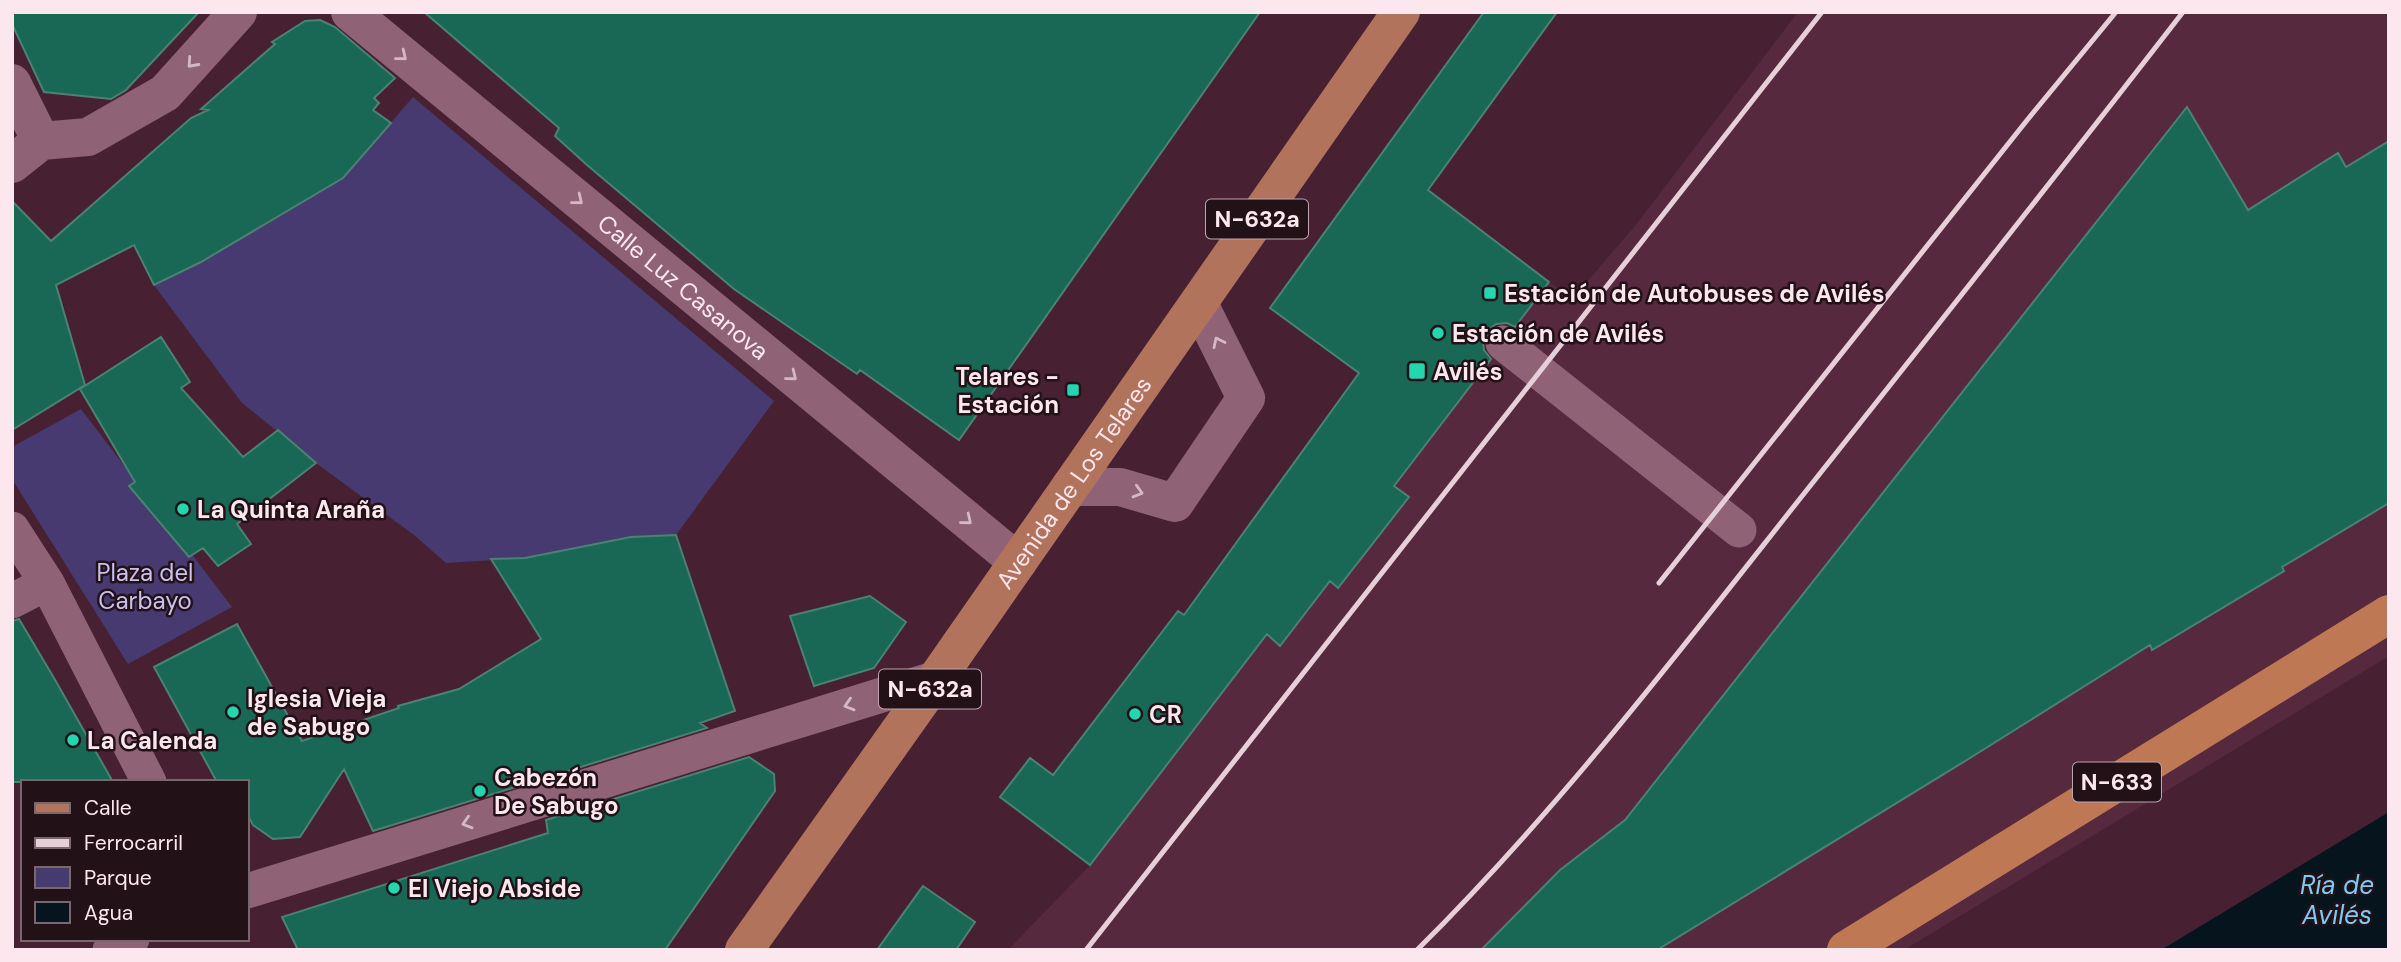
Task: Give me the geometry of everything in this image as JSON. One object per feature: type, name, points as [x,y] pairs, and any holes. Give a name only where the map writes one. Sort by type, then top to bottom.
[{"type":"highway","name":"N-633","points":[[1846,950],[2389,614]]},
{"type":"main road","name":"Avenida de Los Telares","points":[[744,950],[1401,12]]},
{"type":"street","points":[[12,83],[26,153],[88,137],[165,93],[238,12]]},
{"type":"street","name":"Calle Luz Casanova","points":[[349,12],[1018,562]]},
{"type":"street","points":[[1070,487],[1120,487],[1175,503],[1246,398],[1199,304]]},
{"type":"street","points":[[1503,343],[1739,530]]},
{"type":"street","points":[[12,528],[47,583],[148,780]]},
{"type":"street","points":[[12,601],[47,583]]},
{"type":"street","points":[[248,891],[937,678]]},
{"type":"street","points":[[110,950],[128,941]]},
{"type":"shaded area","points":[[1798,12],[2389,12],[2389,656],[1904,950],[1008,950],[1090,865],[1267,634],[1281,645],[1330,581],[1338,587],[1408,496],[1394,485],[1549,282],[1572,299],[1635,226]]},
{"type":"green space","points":[[413,97],[774,401],[676,535],[631,537],[525,558],[446,563],[414,535],[316,463],[241,402],[154,285],[202,262],[343,178]]},
{"type":"green space","name":"Plaza del Carbayo","points":[[81,409],[232,607],[128,664],[12,479],[12,447]]},
{"type":"water","name":"Ría de Avilés","points":[[2389,812],[2389,950],[2161,950]]},
{"type":"building","points":[[12,12],[199,12],[126,90],[111,99],[44,92],[12,24]]},
{"type":"building","points":[[424,12],[1260,12],[959,440],[860,370],[857,374],[734,289],[587,165],[555,136],[559,128]]},
{"type":"building","name":"Estación de Avilés","points":[[1484,12],[1557,12],[1428,190],[1549,282],[1515,327],[1507,323],[1496,324],[1487,331],[1483,341],[1484,350],[1491,359],[1394,486],[1409,497],[1338,588],[1330,581],[1280,646],[1267,634],[1090,865],[1000,797],[1030,758],[1053,775],[1178,611],[1184,615],[1359,373],[1270,308]]},
{"type":"building","points":[[320,20],[335,27],[395,78],[374,98],[379,103],[373,110],[391,123],[343,178],[201,262],[154,285],[134,245],[56,285],[85,385],[12,430],[12,201],[51,241],[191,118],[208,110],[201,109],[275,44],[272,42],[305,21]]},
{"type":"building","points":[[2187,107],[2248,210],[2338,153],[2346,167],[2389,141],[2389,503],[2282,567],[2284,571],[2152,650],[2150,645],[1657,950],[1481,950],[1560,870],[1625,820]]},
{"type":"building","points":[[161,337],[190,382],[181,388],[243,457],[278,430],[316,463],[237,524],[251,544],[218,566],[203,548],[189,557],[129,486],[135,482],[80,389]]},
{"type":"building","points":[[676,535],[735,711],[700,723],[707,728],[373,831],[344,769],[300,837],[273,839],[253,825],[248,816],[248,780],[216,780],[154,667],[237,624],[302,741],[399,708],[398,706],[459,689],[541,639],[491,559],[525,558],[631,537]]},
{"type":"building","points":[[870,596],[906,622],[874,668],[814,686],[790,616]]},
{"type":"building","points":[[19,619],[112,780],[12,782],[12,621]]},
{"type":"building","points":[[749,757],[774,774],[775,791],[665,950],[298,950],[282,917],[548,833],[546,820]]},
{"type":"building","points":[[923,886],[975,922],[956,950],[877,950]]},
{"type":"railway","points":[[1086,950],[1822,12]]},
{"type":"railway","points":[[1659,583],[2116,12]]},
{"type":"railway","points":[[1417,950],[1468,898],[1611,736],[2183,12]]},
{"type":"place","name":"Estación de Autobuses de Avilés","points":[[1490,293]]},
{"type":"place","name":"Estación de Avilés","points":[[1438,333]]},
{"type":"place","name":"Avilés","points":[[1417,371]]},
{"type":"place","name":"Telares - Estación","points":[[1073,390]]},
{"type":"place","name":"La Quinta Araña","points":[[183,509]]},
{"type":"place","name":"Iglesia Vieja de Sabugo","points":[[233,712]]},
{"type":"place","name":"CR","points":[[1135,714]]},
{"type":"place","name":"La Calenda","points":[[73,740]]},
{"type":"place","name":"Cabezón De Sabugo","points":[[480,791]]},
{"type":"place","name":"El Viejo Abside","points":[[394,888]]}]
